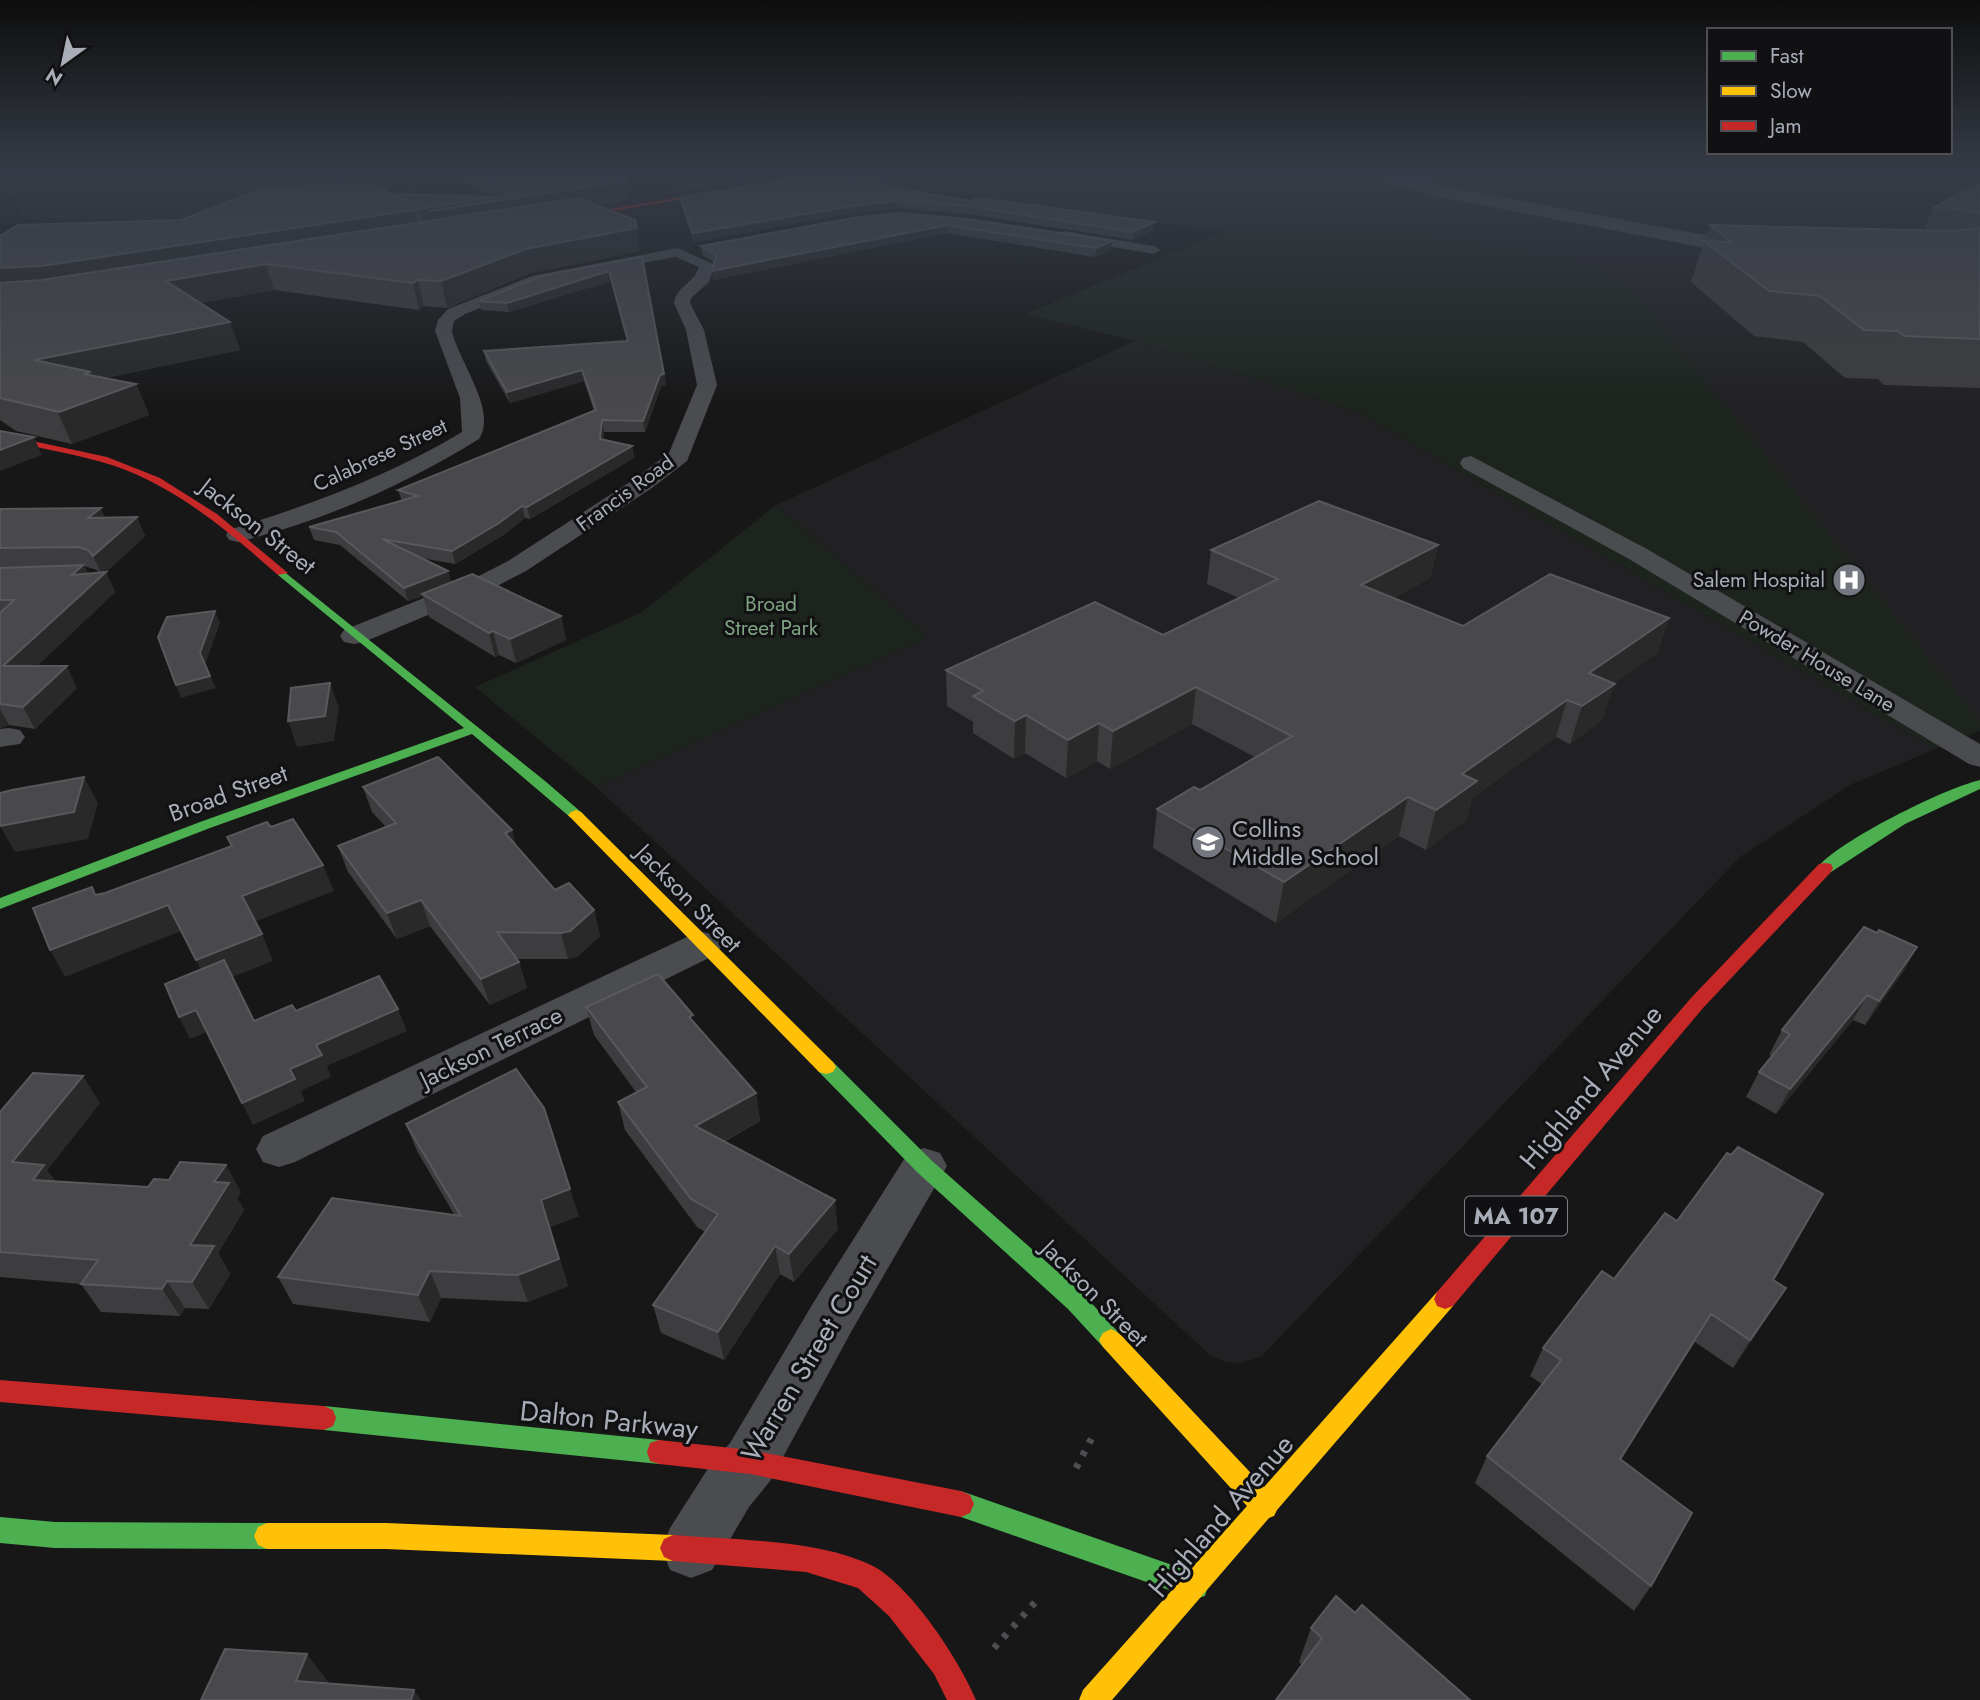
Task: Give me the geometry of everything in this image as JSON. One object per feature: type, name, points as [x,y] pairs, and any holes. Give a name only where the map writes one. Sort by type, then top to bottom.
[{"type":"main road","name":"Jackson Street","points":[[0,437],[101,459],[137,471],[189,499],[239,536],[354,636],[506,752],[580,818],[925,1166],[1076,1302],[1265,1507]]},
{"type":"main road","name":"Broad Street","points":[[0,904],[205,825],[474,729]]},
{"type":"main road","name":"Highland Avenue","points":[[1093,1700],[1265,1507],[1697,1003],[1801,892],[1826,867],[1878,830],[1929,804],[1980,784]]},
{"type":"main road","name":"Dalton Parkway","points":[[0,1391],[442,1428],[750,1462],[970,1506],[1195,1586]]},
{"type":"main road","points":[[0,1530],[55,1535],[386,1536],[691,1549],[806,1559],[866,1577],[899,1605],[944,1664],[962,1700]]},
{"type":"street","points":[[1757,251],[1767,253]]},
{"type":"street","name":"Calabrese Street","points":[[239,536],[353,496],[411,469],[472,435],[472,408],[464,380],[445,340],[443,326],[447,317],[499,292],[538,279],[678,252]]},
{"type":"street","name":"Francis Road","points":[[354,636],[490,580],[517,566],[645,483],[678,456],[706,385],[695,330],[682,303],[683,296],[703,279],[708,271],[707,265],[678,252]]},
{"type":"street","name":"Powder House Lane","points":[[1471,463],[1638,554],[1980,758]]},
{"type":"street","name":"Jackson Terrace","points":[[279,1149],[703,945]]},
{"type":"street","name":"Warren Street Court","points":[[691,1549],[734,1478],[750,1462],[833,1315],[925,1166]]},
{"type":"path","points":[[1076,1468],[1095,1432]]},
{"type":"path","points":[[989,1653],[1038,1598]]},
{"type":"shaded area","points":[[1512,251],[1980,251],[1980,726],[1642,301],[1601,268]]},
{"type":"shaded area","name":"Collins Middle School","points":[[1135,341],[1358,412],[1935,749],[1850,785],[1740,857],[1261,1357],[1241,1363],[1225,1362],[1211,1356],[596,787],[928,637],[776,505]]},
{"type":"green space","points":[[1177,251],[1512,251],[1601,268],[1643,302],[1980,722],[1980,731],[1935,749],[1358,412],[1135,341],[1025,314]]},
{"type":"green space","name":"Broad Street Park","points":[[776,505],[928,637],[596,787],[475,687],[642,612]]},
{"type":"building","points":[[0,251],[139,251],[42,266],[0,268]]},
{"type":"building","points":[[229,251],[520,251],[441,281],[418,280],[413,283],[266,264],[166,281],[230,322],[34,360],[91,372],[84,374],[136,384],[59,412],[0,398],[0,283],[42,280]]},
{"type":"building","points":[[710,251],[812,251],[712,271],[716,255]]},
{"type":"building","points":[[1717,251],[1980,251],[1980,339],[1904,336],[1898,331],[1864,330],[1820,296],[1769,291]]},
{"type":"building","points":[[642,257],[664,374],[660,375],[643,421],[602,420],[600,439],[632,446],[527,507],[522,506],[452,551],[382,539],[448,571],[404,588],[336,532],[309,527],[418,496],[398,490],[596,410],[582,370],[507,392],[484,351],[628,341],[609,271],[507,303],[479,301],[541,276]]},
{"type":"building","points":[[0,431],[34,437],[0,450]]},
{"type":"building","points":[[1319,501],[1438,545],[1361,585],[1463,626],[1550,574],[1669,618],[1589,673],[1615,684],[1582,706],[1567,700],[1462,774],[1477,781],[1436,810],[1408,797],[1284,882],[1157,809],[1194,787],[1200,790],[1292,736],[1196,687],[1113,731],[1099,723],[1068,740],[1026,715],[1015,721],[973,696],[983,691],[946,670],[1095,602],[1163,635],[1278,579],[1211,550]]},
{"type":"building","points":[[101,508],[88,518],[137,517],[93,556],[88,550],[78,547],[0,548],[0,509]]},
{"type":"building","points":[[83,565],[72,575],[106,572],[3,666],[67,666],[23,707],[0,704],[0,613],[14,600],[0,600],[0,568]]},
{"type":"building","points":[[472,574],[561,616],[510,639],[493,631],[489,633],[422,594]]},
{"type":"building","points":[[215,611],[200,653],[210,676],[176,685],[158,637],[167,617]]},
{"type":"building","points":[[330,683],[325,716],[288,721],[291,688]]},
{"type":"building","points":[[438,757],[512,830],[505,833],[555,890],[569,883],[594,910],[570,931],[497,932],[519,962],[481,979],[421,900],[387,913],[338,846],[396,823],[363,787]]},
{"type":"building","points":[[84,777],[74,812],[0,826],[0,793]]},
{"type":"building","points":[[293,819],[323,865],[242,896],[262,934],[196,960],[168,905],[50,950],[33,908],[92,887],[95,895],[105,893],[232,846],[227,837],[267,822],[271,827]]},
{"type":"building","points":[[1864,927],[1877,933],[1879,930],[1917,947],[1879,1001],[1867,995],[1790,1089],[1759,1072],[1790,1034],[1782,1030]]},
{"type":"building","points":[[224,960],[254,1021],[292,1005],[296,1011],[379,976],[398,1009],[316,1045],[322,1055],[290,1069],[295,1079],[242,1103],[196,1010],[179,1017],[165,984]]},
{"type":"building","points":[[658,974],[693,1015],[689,1017],[756,1093],[695,1126],[835,1200],[789,1254],[775,1246],[718,1332],[653,1305],[718,1214],[691,1199],[618,1102],[647,1087],[586,1007]]},
{"type":"building","points":[[516,1069],[544,1108],[570,1189],[541,1200],[559,1259],[518,1275],[430,1271],[418,1295],[278,1277],[332,1198],[461,1216],[406,1124]]},
{"type":"building","points":[[33,1073],[83,1076],[12,1162],[44,1165],[33,1180],[148,1187],[154,1179],[169,1180],[180,1162],[226,1165],[214,1182],[229,1183],[190,1245],[214,1246],[192,1282],[167,1281],[162,1289],[81,1284],[98,1260],[0,1252],[0,1112]]},
{"type":"building","points":[[1738,1147],[1823,1194],[1773,1280],[1786,1288],[1750,1340],[1711,1314],[1620,1459],[1692,1513],[1651,1586],[1487,1456],[1561,1360],[1543,1348],[1602,1271],[1614,1279],[1665,1213],[1677,1221],[1727,1153],[1731,1155]]},
{"type":"building","points":[[1336,1596],[1355,1613],[1362,1605],[1470,1700],[1276,1700],[1322,1638],[1311,1628]]},
{"type":"building","points":[[225,1649],[307,1654],[296,1681],[414,1690],[411,1700],[201,1700]]},
{"type":"traffic: fast","points":[[282,573],[576,815]]},
{"type":"traffic: fast","points":[[0,904],[205,825],[474,729]]},
{"type":"traffic: fast","points":[[1825,868],[1900,820],[1980,784]]},
{"type":"traffic: fast","points":[[826,1067],[924,1166],[1076,1302],[1111,1340]]},
{"type":"traffic: fast","points":[[324,1418],[659,1452]]},
{"type":"traffic: fast","points":[[961,1504],[1195,1586]]},
{"type":"traffic: fast","points":[[0,1530],[55,1535],[267,1536]]},
{"type":"traffic: slow","points":[[576,815],[826,1067]]},
{"type":"traffic: slow","points":[[1093,1700],[1445,1299]]},
{"type":"traffic: slow","points":[[1111,1340],[1265,1507]]},
{"type":"traffic: slow","points":[[267,1536],[386,1536],[673,1548]]},
{"type":"traffic: jam","points":[[0,437],[103,460],[156,480],[213,516],[282,573]]},
{"type":"traffic: jam","points":[[1445,1299],[1697,1003],[1825,868]]},
{"type":"traffic: jam","points":[[0,1391],[324,1418]]},
{"type":"traffic: jam","points":[[659,1452],[750,1462],[961,1504]]},
{"type":"traffic: jam","points":[[673,1548],[806,1559],[866,1577],[899,1606],[944,1664],[962,1700]]},
{"type":"place","name":"Salem Hospital","points":[[1849,580]]},
{"type":"place","name":"Collins Middle School","points":[[1208,842]]}]
